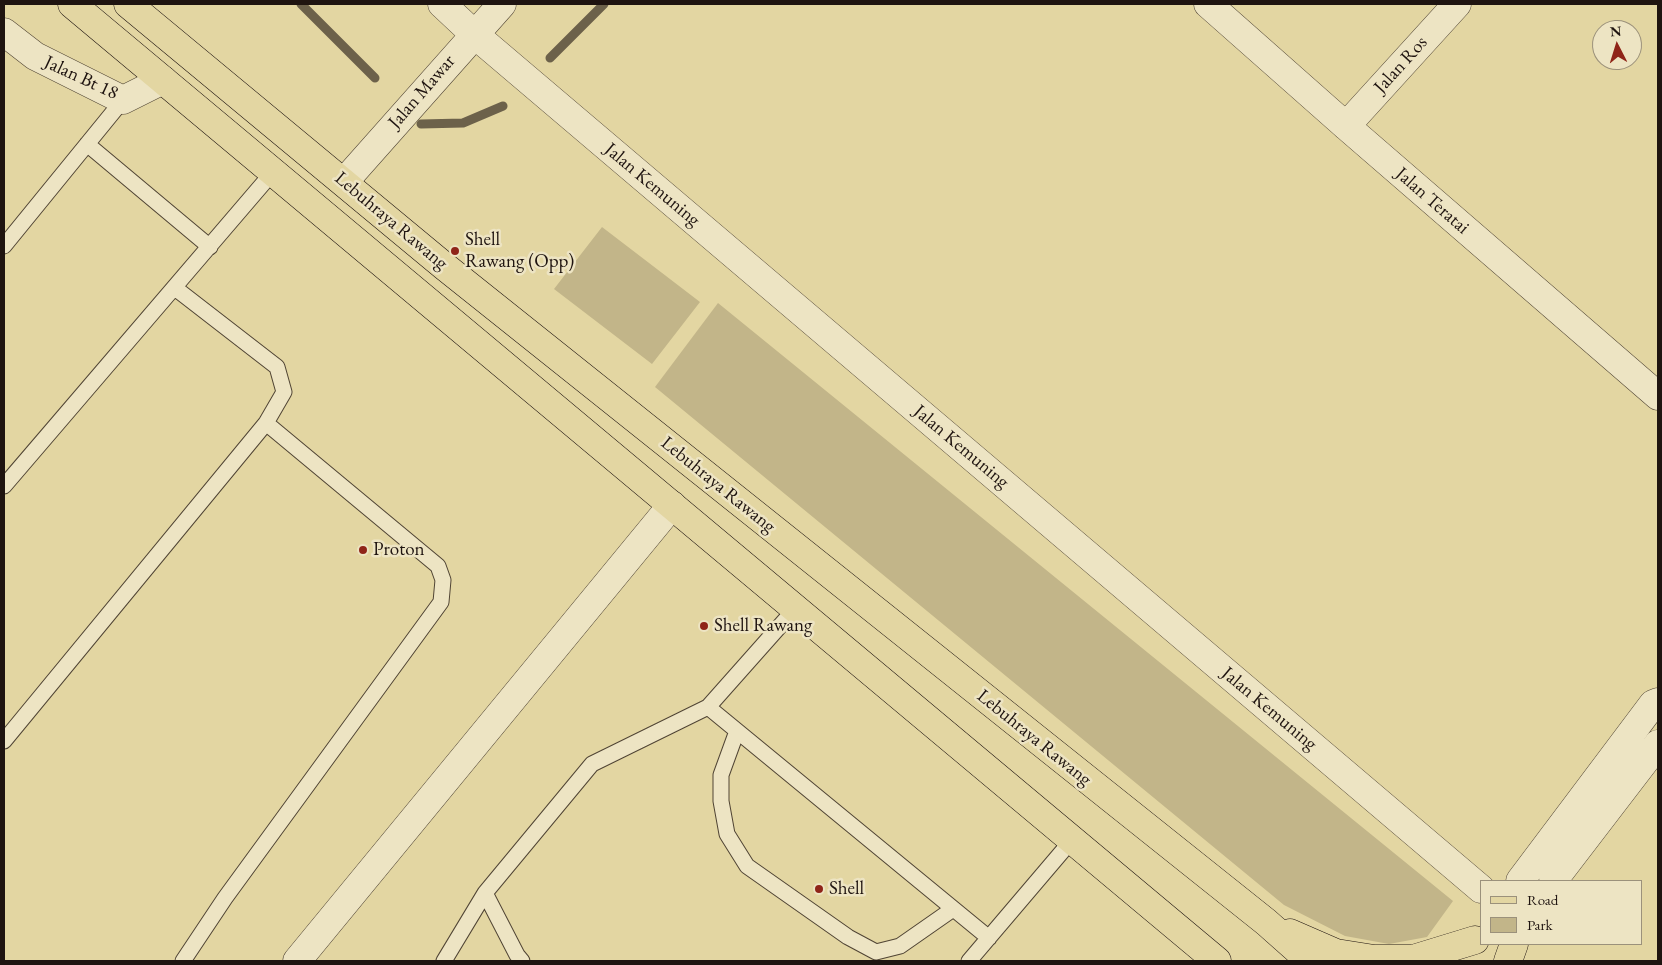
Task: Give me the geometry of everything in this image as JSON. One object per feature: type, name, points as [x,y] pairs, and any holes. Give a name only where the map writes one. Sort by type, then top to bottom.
[{"type":"main road","name":"Lebuhraya Rawang","points":[[72,4],[1217,961]]},
{"type":"main road","name":"Lebuhraya Rawang","points":[[128,4],[452,272],[1266,922],[1310,961]]},
{"type":"main road","points":[[1266,922],[1336,953],[1374,960],[1412,959],[1478,936]]},
{"type":"main road","points":[[1508,961],[1514,945]]},
{"type":"street","name":"Jalan Kemuning","points":[[442,4],[474,34],[1480,888]]},
{"type":"street","name":"Jalan Mawar","points":[[344,182],[502,4]]},
{"type":"street","name":"Jalan Teratai","points":[[1208,4],[1658,396]]},
{"type":"street","name":"Jalan Ros","points":[[1346,126],[1457,4]]},
{"type":"street","name":"Jalan Bt 18","points":[[4,32],[35,56],[123,100],[163,80]]},
{"type":"street","points":[[297,961],[672,506]]},
{"type":"street","points":[[1521,880],[1652,704],[1658,702]]},
{"type":"street","points":[[1554,880],[1658,744]]},
{"type":"street","points":[[1458,961],[1478,936]]},
{"type":"street","points":[[1493,961],[1505,945]]},
{"type":"lane","points":[[4,246],[123,100]]},
{"type":"lane","points":[[87,144],[210,247]]},
{"type":"lane","points":[[4,486],[273,172]]},
{"type":"lane","points":[[4,741],[266,423],[284,392],[277,367],[175,288]]},
{"type":"lane","points":[[183,961],[225,898],[441,602],[443,580],[438,566],[266,423]]},
{"type":"lane","points":[[444,961],[485,893],[592,764],[708,707],[795,609]]},
{"type":"lane","points":[[708,707],[989,938]]},
{"type":"lane","points":[[737,731],[721,775],[721,801],[727,834],[747,866],[848,937],[876,952],[900,946],[953,909]]},
{"type":"lane","points":[[968,961],[1072,840]]},
{"type":"lane","points":[[485,893],[516,955],[522,961]]},
{"type":"green space","points":[[602,227],[700,302],[652,364],[554,289]]},
{"type":"green space","points":[[718,303],[1453,901],[1427,937],[1389,944],[1345,936],[1284,905],[655,387]]},
{"type":"waterway","points":[[301,4],[375,78]]},
{"type":"waterway","points":[[550,58],[604,4]]},
{"type":"waterway","points":[[421,124],[463,123],[503,106]]},
{"type":"place","name":"Shell Rawang (Opp)","points":[[455,251]]},
{"type":"place","name":"Proton","points":[[363,550]]},
{"type":"place","name":"Shell Rawang","points":[[704,626]]},
{"type":"place","name":"Shell","points":[[819,889]]}]
